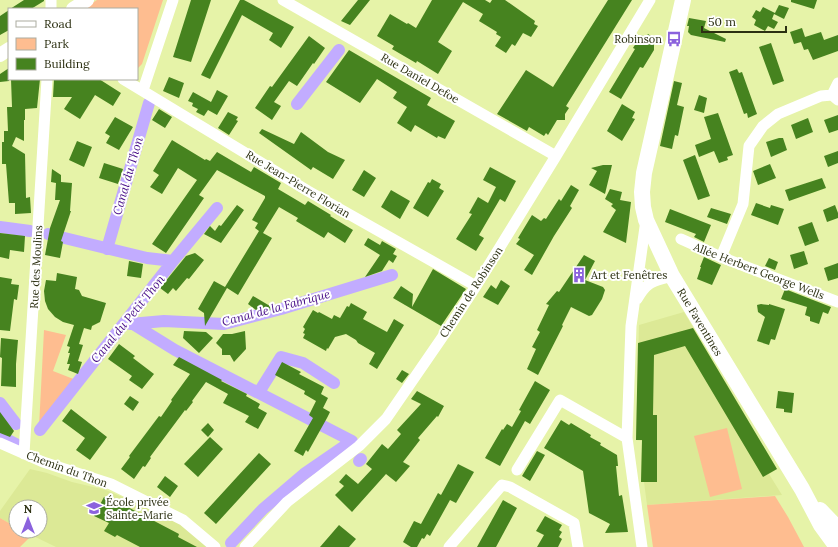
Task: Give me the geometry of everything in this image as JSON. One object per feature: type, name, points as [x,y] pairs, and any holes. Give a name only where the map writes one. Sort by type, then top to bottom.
[{"type":"main road","name":"Rue Faventines","points":[[683,0],[644,173],[642,192],[646,220],[672,276],[802,489],[821,525],[837,547]]},
{"type":"main road","name":"Rue Faventines","points":[[802,489],[838,529]]},
{"type":"street","points":[[75,8],[87,0]]},
{"type":"street","points":[[143,90],[173,0]]},
{"type":"street","name":"Rue Daniel Defoe","points":[[283,0],[556,156]]},
{"type":"street","name":"Chemin de Robinson","points":[[245,547],[287,502],[359,446],[386,419],[476,286],[650,0]]},
{"type":"street","name":"Rue des Moulins","points":[[28,456],[47,80]]},
{"type":"street","name":"Rue Jean-Pierre Florian","points":[[125,80],[308,191],[476,286]]},
{"type":"street","points":[[721,257],[743,204],[748,146],[762,126],[778,114],[821,96],[835,98],[838,83]]},
{"type":"street","points":[[642,547],[627,438],[631,326],[636,301],[638,272],[646,220]]},
{"type":"street","name":"Allée Herbert George Wells","points":[[681,239],[721,257],[838,302]]},
{"type":"street","points":[[636,301],[643,288],[650,283],[672,276]]},
{"type":"street","points":[[517,470],[560,400],[627,438]]},
{"type":"street","name":"Chemin du Thon","points":[[0,443],[28,456],[110,484],[183,520],[215,547]]},
{"type":"street","points":[[444,546],[502,485],[510,486],[574,523],[578,547]]},
{"type":"shaded area","points":[[684,312],[777,469],[769,474],[782,495],[647,505],[644,482],[641,482],[642,441],[636,440],[639,325]]},
{"type":"shaded area","name":"École privée Sainte-Marie","points":[[30,469],[47,473],[72,482],[106,490],[169,517],[209,547],[56,547],[40,539],[48,539],[48,499],[9,499]]},
{"type":"shaded area","name":"École privée Sainte-Marie","points":[[8,500],[8,522],[0,518],[0,511]]},
{"type":"green space","points":[[97,0],[163,0],[142,64],[138,68],[138,8],[85,8]]},
{"type":"green space","points":[[44,330],[66,335],[53,371],[76,380],[39,427]]},
{"type":"green space","points":[[727,428],[742,489],[710,497],[694,436]]},
{"type":"green space","points":[[775,496],[804,547],[653,547],[647,505]]},
{"type":"green space","points":[[0,518],[8,522],[8,539],[28,539],[20,547],[0,547]]},
{"type":"building","points":[[24,0],[44,0],[33,8],[12,8]]},
{"type":"building","points":[[191,0],[211,0],[191,62],[173,57]]},
{"type":"building","points":[[240,0],[244,0],[294,27],[281,48],[269,40],[273,33],[242,15],[210,79],[201,75]]},
{"type":"building","points":[[358,0],[370,0],[350,25],[341,21]]},
{"type":"building","points":[[432,0],[485,0],[490,3],[492,0],[505,0],[535,21],[534,24],[538,26],[531,37],[523,33],[515,46],[512,44],[506,53],[495,46],[501,37],[496,34],[497,32],[479,21],[483,14],[463,2],[438,42],[452,51],[438,74],[417,61],[416,63],[392,49],[394,46],[377,36],[390,14],[416,28]]},
{"type":"building","points":[[608,0],[632,0],[566,106],[569,108],[565,114],[565,120],[557,120],[548,135],[546,133],[544,136],[529,127],[527,131],[497,114],[526,70],[553,87]]},
{"type":"building","points":[[791,0],[817,0],[814,9],[791,2]]},
{"type":"building","points":[[779,5],[789,8],[784,19],[774,14],[772,19],[778,22],[774,29],[768,26],[765,31],[754,25],[756,20],[752,17],[756,10],[760,12],[763,7],[775,13]]},
{"type":"building","points":[[8,11],[8,31],[0,35],[0,16]]},
{"type":"building","points":[[689,18],[706,21],[704,28],[726,39],[725,42],[691,35],[688,32],[689,26],[687,26]]},
{"type":"building","points":[[802,28],[805,37],[821,32],[824,40],[838,35],[838,51],[813,60],[808,49],[804,50],[801,42],[794,44],[790,32]]},
{"type":"building","points":[[648,34],[654,38],[654,50],[643,68],[640,67],[621,99],[609,92],[635,49],[633,48],[641,35],[646,37]]},
{"type":"building","points":[[309,36],[325,48],[297,86],[289,81],[274,102],[281,106],[272,120],[255,108],[270,86],[272,87]]},
{"type":"building","points":[[771,43],[784,81],[773,85],[759,47]]},
{"type":"building","points":[[349,50],[431,98],[427,105],[455,121],[445,139],[438,136],[437,138],[415,125],[411,132],[397,123],[407,107],[393,98],[397,92],[377,79],[360,103],[326,82]]},
{"type":"building","points":[[8,69],[9,81],[0,82],[0,74]]},
{"type":"building","points":[[737,69],[739,73],[742,72],[757,114],[748,118],[747,113],[744,114],[729,72]]},
{"type":"building","points":[[169,77],[184,83],[179,98],[163,91]]},
{"type":"building","points":[[11,80],[40,80],[37,108],[25,109],[24,141],[16,137],[12,146],[25,154],[26,198],[30,197],[31,213],[15,214],[15,203],[9,203],[6,164],[2,164],[2,142],[4,142],[4,131],[8,131],[7,107],[12,107]]},
{"type":"building","points":[[54,80],[101,80],[121,93],[113,106],[95,95],[80,119],[64,109],[72,97],[53,97]]},
{"type":"building","points":[[674,81],[682,83],[677,105],[684,107],[678,136],[675,135],[672,149],[660,146]]},
{"type":"building","points":[[217,90],[228,96],[217,115],[208,110],[204,116],[196,112],[198,109],[192,106],[193,103],[188,101],[193,92],[211,102]]},
{"type":"building","points":[[699,95],[707,98],[704,113],[694,110]]},
{"type":"building","points":[[622,104],[635,112],[632,118],[635,119],[622,141],[607,131]]},
{"type":"building","points":[[159,109],[172,117],[165,128],[152,120]]},
{"type":"building","points":[[228,112],[238,117],[236,120],[238,121],[229,135],[218,128]]},
{"type":"building","points":[[718,113],[733,155],[727,157],[728,160],[719,163],[714,151],[699,157],[695,145],[711,139],[704,117]]},
{"type":"building","points":[[838,115],[838,130],[829,133],[824,120]]},
{"type":"building","points":[[115,117],[133,127],[119,150],[106,143],[110,136],[105,133]]},
{"type":"building","points":[[808,118],[813,132],[796,139],[791,125]]},
{"type":"building","points":[[262,129],[294,144],[301,132],[328,152],[345,160],[333,179],[313,167],[311,170],[259,133]]},
{"type":"building","points":[[783,138],[787,150],[771,157],[766,142]]},
{"type":"building","points":[[172,140],[205,160],[210,161],[217,152],[251,172],[254,167],[281,183],[278,189],[305,205],[308,201],[353,230],[345,243],[328,232],[324,238],[296,221],[298,218],[279,207],[263,233],[272,238],[238,295],[227,288],[205,326],[204,313],[198,309],[214,281],[225,287],[259,231],[255,228],[258,223],[252,220],[265,196],[217,170],[199,195],[204,198],[166,253],[152,244],[197,180],[178,168],[162,194],[150,187],[159,175],[153,171]]},
{"type":"building","points":[[77,141],[92,147],[84,167],[69,160]]},
{"type":"building","points":[[838,151],[838,163],[828,167],[824,156]]},
{"type":"building","points":[[695,155],[710,196],[698,200],[683,160]]},
{"type":"building","points":[[104,163],[123,169],[118,184],[99,178]]},
{"type":"building","points":[[770,164],[776,178],[758,185],[753,171]]},
{"type":"building","points":[[603,165],[612,165],[605,194],[589,185],[597,171],[591,168]]},
{"type":"building","points":[[490,167],[516,181],[505,202],[500,199],[479,235],[484,238],[476,251],[456,239],[472,214],[469,213],[478,197],[488,203],[496,187],[483,180]]},
{"type":"building","points":[[52,169],[61,175],[61,182],[72,183],[71,211],[61,241],[63,242],[60,258],[45,255],[50,228],[60,200],[55,200],[56,183],[51,182]]},
{"type":"building","points":[[364,170],[376,178],[364,197],[352,190]]},
{"type":"building","points":[[822,178],[826,188],[789,201],[785,190]]},
{"type":"building","points":[[432,179],[441,184],[439,188],[444,191],[428,217],[413,208],[428,182],[430,183]]},
{"type":"building","points":[[571,185],[579,190],[570,206],[572,208],[532,275],[524,270],[534,255],[516,244],[520,239],[518,238],[532,215],[541,221],[544,218],[546,219],[559,199],[561,201]]},
{"type":"building","points":[[610,189],[622,192],[620,200],[631,202],[626,243],[603,232],[616,210],[611,206],[613,204],[605,199]]},
{"type":"building","points":[[391,190],[410,201],[400,219],[381,207]]},
{"type":"building","points":[[756,203],[770,208],[771,205],[784,209],[778,225],[751,215]]},
{"type":"building","points":[[237,205],[244,210],[221,243],[204,234],[210,226],[215,231],[219,225],[221,226]]},
{"type":"building","points":[[835,205],[838,218],[827,222],[823,210]]},
{"type":"building","points":[[711,208],[731,214],[727,224],[707,217]]},
{"type":"building","points":[[670,209],[711,225],[704,242],[694,237],[696,234],[665,222]]},
{"type":"building","points":[[812,222],[819,241],[805,246],[798,227]]},
{"type":"building","points":[[0,233],[25,236],[24,252],[10,250],[9,259],[0,257]]},
{"type":"building","points":[[368,238],[380,245],[382,241],[396,249],[393,254],[397,256],[393,263],[389,260],[382,271],[365,277],[380,255],[364,245]]},
{"type":"building","points":[[804,251],[808,264],[794,269],[790,255]]},
{"type":"building","points":[[195,253],[204,260],[189,279],[187,278],[176,291],[173,288],[168,294],[160,288],[186,256]]},
{"type":"building","points":[[584,255],[595,261],[585,280],[603,287],[605,290],[602,299],[592,315],[589,316],[571,307],[538,375],[527,369],[536,349],[532,347],[540,332],[537,330],[549,305],[546,304],[557,291],[559,292]]},
{"type":"building","points":[[704,257],[721,265],[712,285],[697,279]]},
{"type":"building","points":[[769,258],[778,262],[775,270],[765,266]]},
{"type":"building","points":[[129,261],[143,264],[141,278],[127,276]]},
{"type":"building","points":[[838,263],[838,278],[828,281],[824,268]]},
{"type":"building","points":[[433,269],[466,289],[441,326],[393,298],[401,286],[413,294],[412,307]]},
{"type":"building","points":[[57,273],[77,277],[75,289],[79,290],[82,296],[106,303],[100,322],[92,326],[91,330],[84,328],[79,344],[83,345],[78,361],[82,362],[78,374],[68,370],[70,364],[67,364],[70,347],[67,346],[74,325],[63,322],[55,317],[48,309],[45,301],[44,291],[46,280],[56,281]]},
{"type":"building","points":[[0,277],[12,279],[11,284],[19,285],[17,300],[14,299],[10,331],[0,330]]},
{"type":"building","points":[[501,280],[510,286],[498,305],[483,297],[491,285],[496,289]]},
{"type":"building","points":[[785,289],[831,307],[828,314],[823,312],[819,324],[810,321],[810,317],[805,315],[807,307],[781,299]]},
{"type":"building","points":[[253,296],[275,309],[260,313],[248,304]]},
{"type":"building","points":[[351,303],[367,312],[363,319],[387,332],[394,319],[404,325],[377,369],[369,364],[375,353],[346,334],[335,337],[326,351],[303,338],[305,329],[303,327],[313,310],[332,319],[334,315],[340,318],[347,306],[349,307]]},
{"type":"building","points":[[769,304],[785,309],[775,340],[771,339],[769,345],[757,341],[765,317],[758,312],[757,305]]},
{"type":"building","points":[[693,328],[777,469],[763,477],[685,346],[654,355],[653,415],[657,415],[657,482],[641,482],[642,440],[636,440],[638,343]]},
{"type":"building","points":[[184,331],[206,332],[213,338],[199,353],[183,338]]},
{"type":"building","points":[[245,331],[246,349],[234,362],[230,355],[222,355],[222,349],[216,343],[223,334],[232,334]]},
{"type":"building","points":[[1,338],[18,340],[16,387],[1,386]]},
{"type":"building","points":[[119,344],[135,356],[133,358],[154,374],[142,389],[129,380],[132,376],[108,359]]},
{"type":"building","points":[[179,357],[247,394],[246,396],[260,404],[258,408],[267,413],[258,429],[245,422],[249,416],[223,403],[228,394],[206,382],[192,401],[193,402],[186,411],[185,410],[150,457],[151,458],[145,467],[143,466],[134,479],[121,469],[159,416],[161,417],[172,401],[171,400],[190,374],[173,365]]},
{"type":"building","points":[[282,362],[301,372],[299,374],[324,387],[321,394],[328,398],[323,408],[330,412],[308,452],[306,450],[303,456],[294,451],[313,418],[309,415],[316,401],[304,394],[305,391],[275,375]]},
{"type":"building","points":[[402,370],[409,374],[402,383],[396,379]]},
{"type":"building","points":[[535,381],[550,390],[530,424],[525,421],[500,466],[485,458],[502,429],[503,430],[507,424],[512,427],[521,411],[519,410]]},
{"type":"building","points":[[417,391],[444,406],[438,417],[437,416],[418,438],[420,440],[403,462],[410,466],[396,482],[386,474],[352,512],[335,495],[344,486],[339,482],[346,474],[358,484],[372,469],[366,464],[382,444],[388,449],[401,434],[397,430],[421,404],[411,399]]},
{"type":"building","points":[[778,391],[794,393],[792,413],[784,412],[784,409],[776,408]]},
{"type":"building","points":[[130,396],[139,402],[133,411],[124,404]]},
{"type":"building","points":[[71,409],[107,437],[90,460],[76,450],[85,438],[62,421]]},
{"type":"building","points":[[0,412],[14,431],[10,437],[0,433]]},
{"type":"building","points":[[561,420],[569,425],[571,423],[591,435],[590,437],[601,443],[600,445],[617,455],[618,466],[616,466],[619,496],[622,495],[628,532],[605,533],[610,524],[589,513],[583,471],[544,448]]},
{"type":"building","points":[[208,423],[214,430],[208,437],[201,430]]},
{"type":"building","points":[[210,437],[223,449],[198,477],[184,464]]},
{"type":"building","points":[[537,451],[545,455],[530,481],[522,476]]},
{"type":"building","points":[[259,453],[271,464],[216,524],[204,513]]},
{"type":"building","points":[[458,464],[474,472],[456,503],[450,500],[430,536],[427,534],[424,539],[422,538],[417,547],[411,547],[403,542],[414,521],[421,524],[438,493],[441,495]]},
{"type":"building","points":[[165,476],[178,486],[170,497],[157,487]]},
{"type":"building","points":[[104,497],[119,505],[120,503],[179,534],[178,537],[197,547],[140,547],[117,535],[115,537],[104,531],[109,523],[94,516]]},
{"type":"building","points":[[503,500],[517,508],[496,547],[477,547]]},
{"type":"building","points":[[545,516],[562,525],[559,530],[562,532],[559,537],[562,539],[558,547],[537,547],[544,535],[536,531]]},
{"type":"building","points":[[339,525],[356,539],[349,547],[320,547]]},
{"type":"waterway","name":"Canal du Petit Thon","points":[[297,104],[339,50]]},
{"type":"waterway","name":"Canal du Thon","points":[[107,249],[149,103]]},
{"type":"waterway","name":"Canal du Petit Thon","points":[[40,430],[173,261],[217,208]]},
{"type":"waterway","name":"Canal du Thon","points":[[0,227],[30,231]]},
{"type":"waterway","name":"Canal du Thon","points":[[48,234],[147,258],[173,261]]},
{"type":"waterway","name":"Canal de la Fabrique","points":[[130,324],[164,321],[224,324],[281,309],[392,275]]},
{"type":"waterway","name":"Canal de la Fabrique","points":[[133,324],[175,350],[352,441],[304,474],[263,509],[231,543]]},
{"type":"waterway","name":"Canal de la Fabrique","points":[[259,392],[281,357],[303,363],[334,383]]},
{"type":"waterway","points":[[0,403],[16,424]]},
{"type":"waterway","name":"Canal du Thon","points":[[0,436],[16,444]]},
{"type":"place","name":"Robinson","points":[[674,39]]},
{"type":"place","name":"Art et Fenêtres","points":[[579,275]]},
{"type":"place","name":"École privée Sainte-Marie","points":[[94,508]]}]
